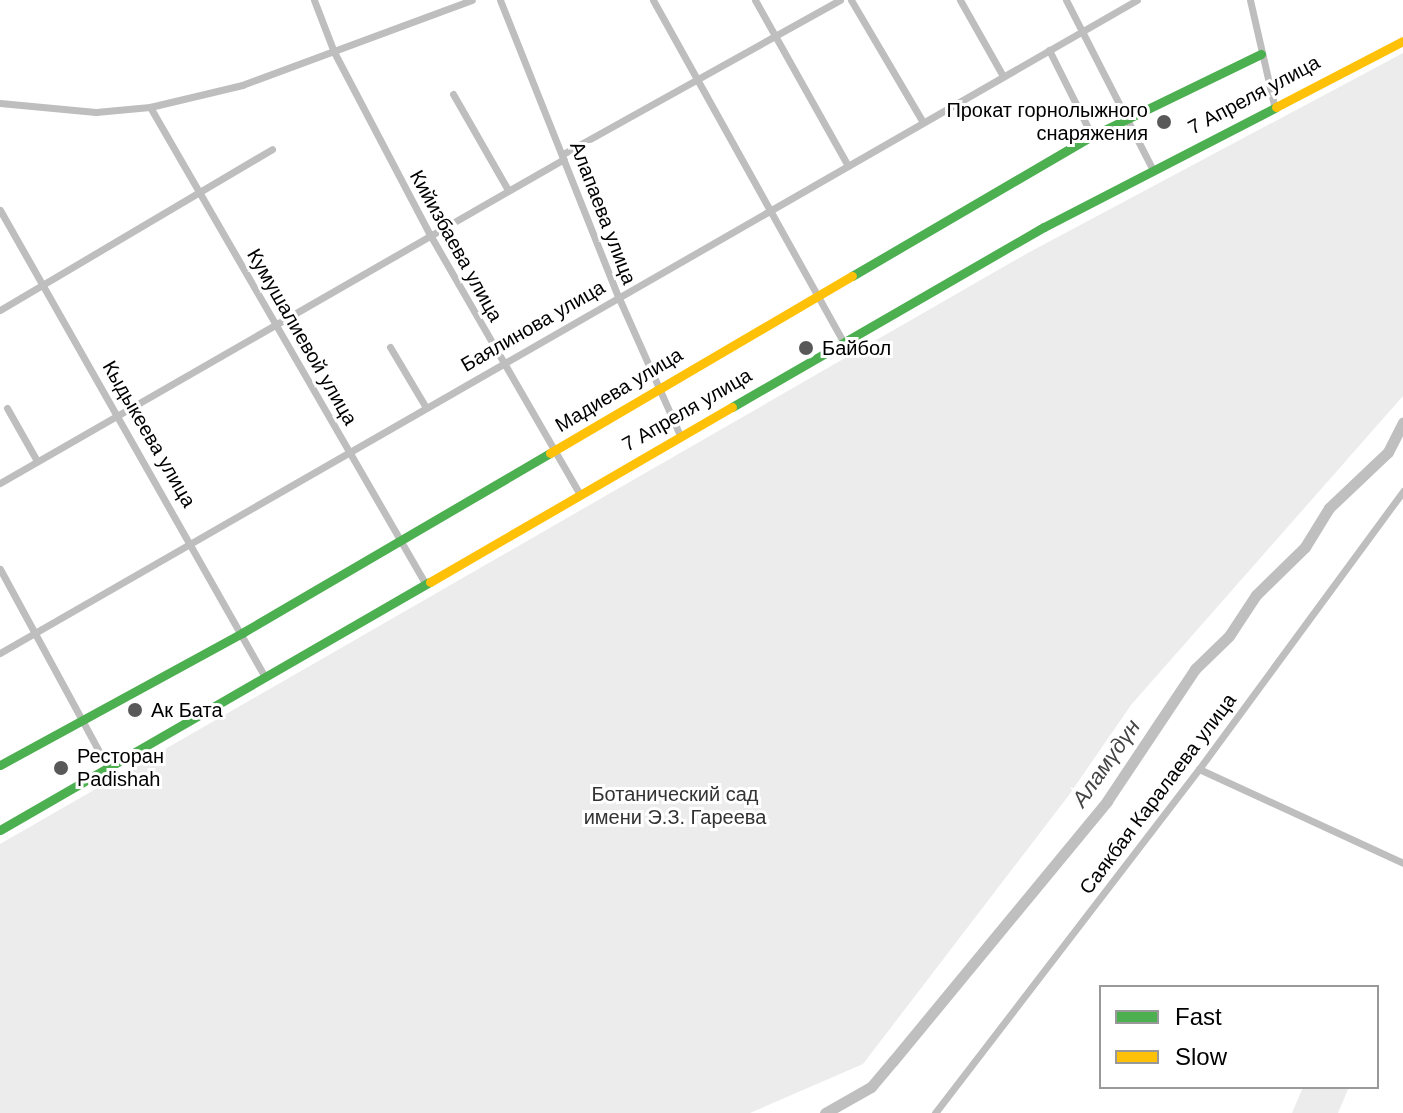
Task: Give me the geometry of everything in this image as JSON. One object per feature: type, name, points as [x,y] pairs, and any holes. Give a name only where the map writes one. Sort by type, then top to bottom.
[{"type":"main road","name":"7 Апреля улица","points":[[0,830],[843,342],[1153,170],[1403,41]]},
{"type":"main road","name":"Мадиева улица","points":[[0,765],[242,633],[1092,136],[1261,54]]},
{"type":"street","name":"Кийизбаева улица","points":[[314,0],[334,52],[429,233],[579,493]]},
{"type":"street","points":[[0,103],[96,112],[150,107],[242,85],[472,0]]},
{"type":"street","name":"Алапаева улица","points":[[500,0],[618,296],[680,435]]},
{"type":"street","points":[[653,0],[843,342]]},
{"type":"street","points":[[755,0],[848,166]]},
{"type":"street","points":[[0,483],[274,322],[840,0]]},
{"type":"street","points":[[851,0],[923,122]]},
{"type":"street","points":[[960,0],[1003,76]]},
{"type":"street","points":[[1066,0],[1084,29],[1153,170]]},
{"type":"street","name":"Баялинова улица","points":[[0,653],[502,361],[1137,0]]},
{"type":"street","points":[[1250,0],[1274,105]]},
{"type":"street","points":[[1049,50],[1092,136]]},
{"type":"street","points":[[453,94],[508,190]]},
{"type":"street","name":"Кумушалиевой улица","points":[[150,107],[425,583]]},
{"type":"street","points":[[0,310],[272,149]]},
{"type":"street","name":"Кыдыкеева улица","points":[[0,210],[193,542],[265,677]]},
{"type":"street","points":[[390,347],[425,406]]},
{"type":"street","points":[[7,408],[37,461]]},
{"type":"street","name":"Саякбая Каралаева улица","points":[[935,1113],[1199,769],[1402,495]]},
{"type":"street","points":[[0,569],[108,768]]},
{"type":"street","points":[[1199,769],[1403,863]]},
{"type":"green space","name":"Ботанический сад имени Э.З. Гареева","points":[[1403,53],[1403,396],[1131,705],[1069,795],[863,1064],[750,1113],[0,1113],[0,844],[1026,254]]},
{"type":"green space","points":[[1302,1089],[1348,1089],[1338,1113],[1292,1113]]},
{"type":"waterway","name":"Аламүдүн","points":[[825,1113],[871,1087],[893,1061],[1107,801],[1195,669],[1229,636],[1256,595],[1305,547],[1329,508],[1388,452],[1403,423]]},
{"type":"traffic: fast","points":[[852,276],[1092,136],[1261,54]]},
{"type":"traffic: fast","points":[[732,407],[1044,227],[1276,107]]},
{"type":"traffic: fast","points":[[0,765],[242,633],[550,453]]},
{"type":"traffic: fast","points":[[0,830],[430,582]]},
{"type":"traffic: slow","points":[[1276,107],[1403,41]]},
{"type":"traffic: slow","points":[[550,453],[852,276]]},
{"type":"traffic: slow","points":[[430,582],[732,407]]},
{"type":"place","name":"Прокат горнолыжного снаряжения","points":[[1164,122]]},
{"type":"place","name":"Байбол","points":[[806,348]]},
{"type":"place","name":"Ак Бата","points":[[135,710]]},
{"type":"place","name":"Ресторан Padishah","points":[[61,768]]}]
